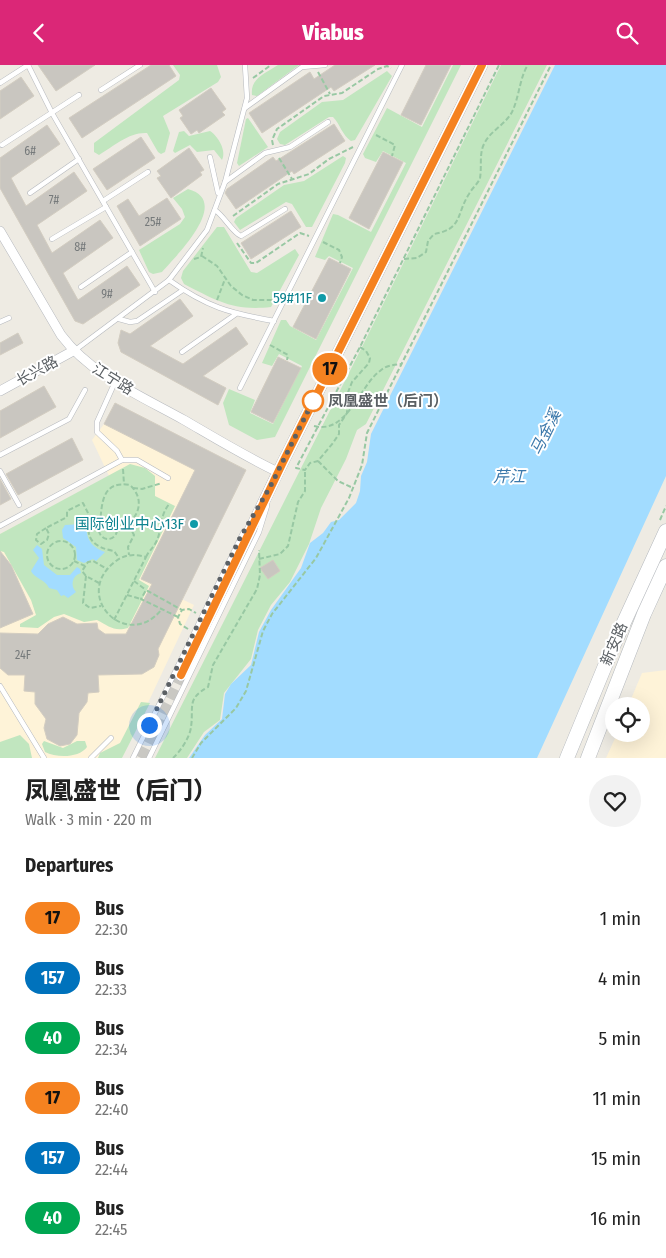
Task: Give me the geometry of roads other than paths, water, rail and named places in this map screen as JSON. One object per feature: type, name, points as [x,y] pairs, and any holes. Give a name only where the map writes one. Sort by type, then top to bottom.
[{"type":"main road","name":"新安路","points":[[567,758],[614,644],[666,531]]},
{"type":"main road","name":"新安路","points":[[588,758],[644,615],[666,566]]},
{"type":"street","points":[[181,675],[270,487],[482,65]]},
{"type":"street","name":"江宁路","points":[[0,231],[73,351],[115,382],[278,472]]},
{"type":"street","name":"长兴路","points":[[0,391],[73,351]]},
{"type":"lane","points":[[0,83],[28,65],[52,113],[155,292]]},
{"type":"lane","points":[[101,90],[140,65]]},
{"type":"lane","points":[[73,351],[119,319],[169,280],[207,231],[225,182],[245,108],[247,83],[245,65]]},
{"type":"lane","points":[[245,108],[302,67],[325,65]]},
{"type":"lane","points":[[240,388],[402,65]]},
{"type":"lane","points":[[2,145],[79,95]]},
{"type":"lane","points":[[225,182],[265,153],[290,147],[328,122]]},
{"type":"lane","points":[[210,157],[219,195]]},
{"type":"lane","points":[[30,193],[79,159]]},
{"type":"lane","points":[[103,201],[148,172]]},
{"type":"lane","points":[[52,239],[106,207]]},
{"type":"lane","points":[[215,209],[227,220],[238,236],[285,209]]},
{"type":"lane","points":[[81,287],[132,253]]},
{"type":"lane","points":[[169,280],[214,307],[236,314],[274,321]]},
{"type":"lane","points":[[119,319],[130,322],[137,321],[183,290]]},
{"type":"lane","points":[[182,352],[236,314]]},
{"type":"lane","points":[[0,323],[9,318]]},
{"type":"lane","points":[[115,382],[97,422],[97,432],[117,451],[122,460]]},
{"type":"lane","points":[[0,455],[70,419],[85,390]]},
{"type":"lane","points":[[0,526],[122,460],[138,460],[168,478]]},
{"type":"lane","points":[[0,471],[19,505]]},
{"type":"lane","points":[[133,758],[240,538],[270,487]]},
{"type":"lane","points":[[149,758],[259,532],[264,519],[270,487]]},
{"type":"lane","points":[[0,686],[44,758]]},
{"type":"lane","points":[[91,758],[110,738]]},
{"type":"water","name":"芹江","points":[[555,65],[666,65],[666,476],[537,758],[189,758],[205,735],[222,719],[225,694],[231,684],[251,665],[259,632],[271,610],[301,568],[310,543],[323,533],[331,522],[339,520],[356,503],[360,491],[361,476],[367,462],[371,434]]},
{"type":"water","points":[[83,515],[89,520],[87,535],[89,540],[95,547],[105,552],[96,561],[93,559],[84,563],[77,560],[76,547],[63,538],[62,530],[65,525],[81,524]]},
{"type":"water","points":[[37,545],[42,549],[44,565],[57,575],[70,575],[77,567],[80,569],[81,573],[73,581],[73,587],[76,592],[68,598],[64,595],[61,596],[57,590],[49,588],[31,571],[39,558],[33,550]]},
{"type":"tunnel","points":[[141,758],[181,675]]},
{"type":"place","name":"59#11F","points":[[322,298]]},
{"type":"place","name":"凤凰盛世（后门）","points":[[313,401]]},
{"type":"place","name":"国际创业中心13F","points":[[194,524]]},
{"type":"water label","name":"马金溪","points":[[545,432]]}]
